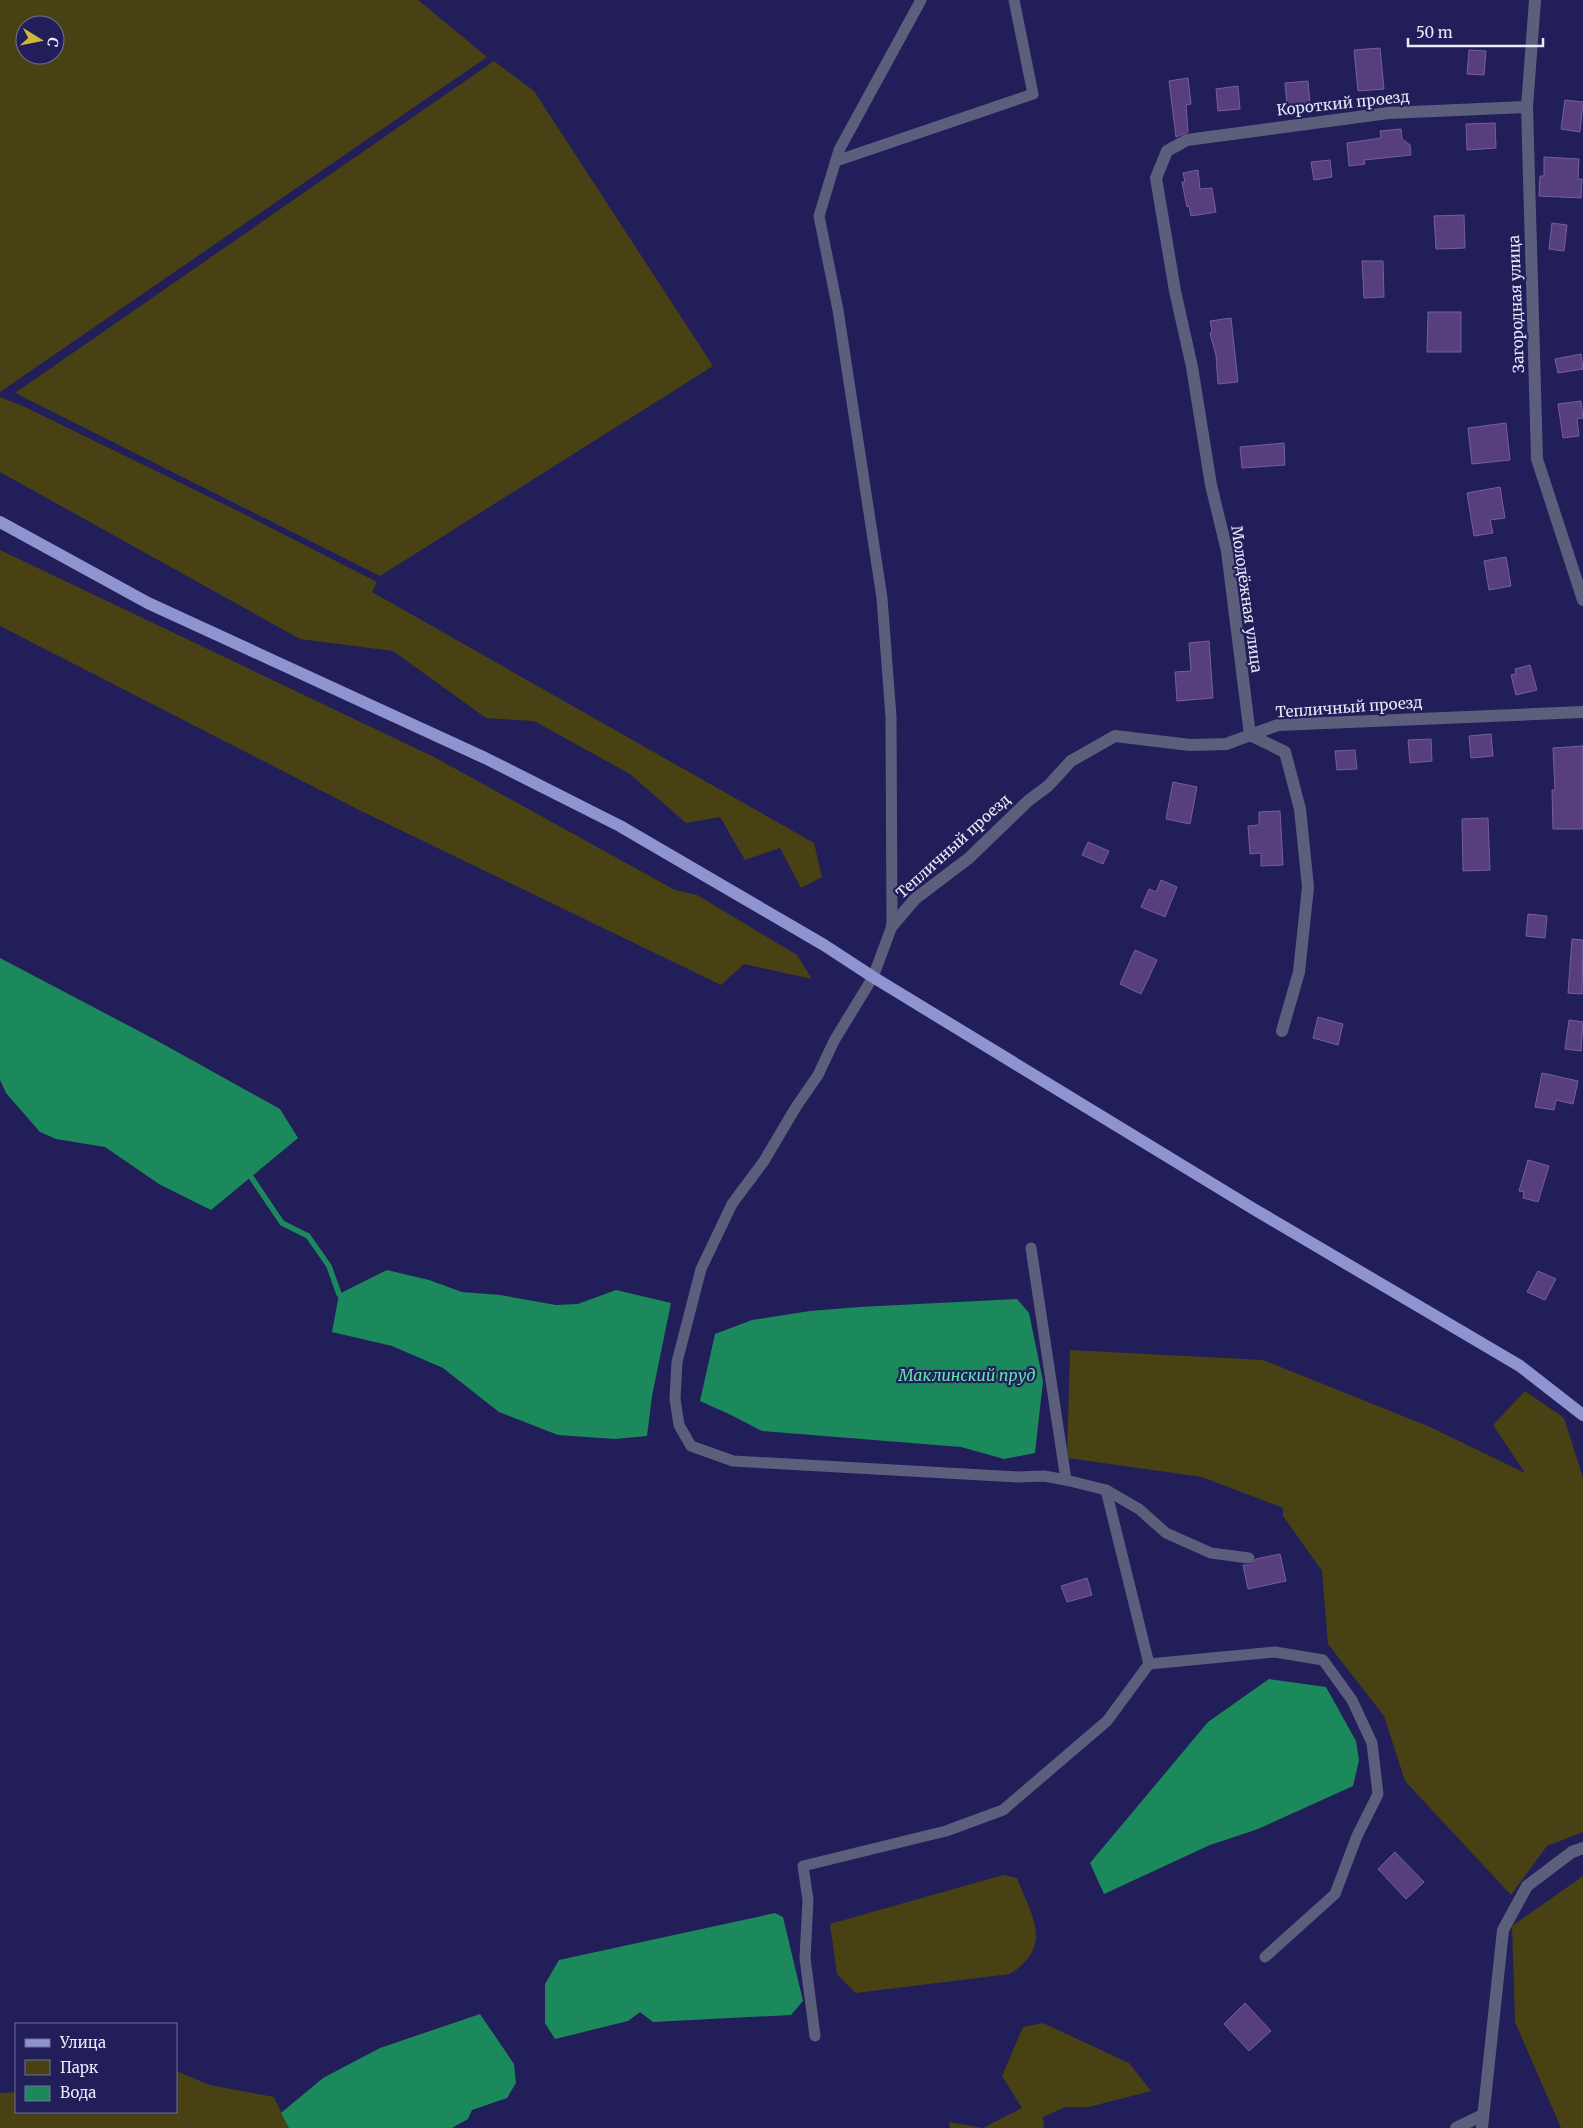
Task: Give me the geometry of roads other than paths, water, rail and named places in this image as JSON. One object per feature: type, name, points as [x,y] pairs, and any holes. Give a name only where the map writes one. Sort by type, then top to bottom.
[{"type":"main road","points":[[0,522],[148,603],[486,758],[620,826],[824,945],[873,977],[1252,1208],[1520,1366],[1583,1415]]},
{"type":"street","name":"Загородная улица","points":[[1535,0],[1527,108],[1537,459],[1583,600]]},
{"type":"street","name":"Короткий проезд","points":[[1167,151],[1187,140],[1388,112],[1527,108]]},
{"type":"street","name":"Молодёжная улица","points":[[1167,151],[1156,178],[1174,291],[1192,367],[1212,486],[1227,551],[1250,735]]},
{"type":"street","name":"Тепличный проезд","points":[[892,926],[915,899],[969,858],[1028,801],[1048,786],[1071,761],[1115,736],[1190,746],[1226,744],[1278,725],[1583,712]]},
{"type":"street","points":[[1250,735],[1285,752],[1300,808],[1308,887],[1299,972],[1282,1031]]},
{"type":"street","points":[[1456,2128],[1483,2122],[1502,1930],[1526,1886],[1572,1852],[1583,1848]]},
{"type":"lane","points":[[921,0],[839,150],[819,216],[838,310],[882,598],[891,717],[892,926],[873,977],[834,1041],[818,1075],[796,1107],[764,1161],[732,1204],[701,1269],[677,1362],[674,1398],[679,1425],[691,1446],[733,1461],[1018,1477],[1044,1476],[1066,1480],[1106,1490],[1139,1509],[1166,1533],[1211,1553],[1249,1558]]},
{"type":"lane","points":[[836,161],[1033,94],[1014,0]]},
{"type":"lane","points":[[1031,1248],[1066,1480]]},
{"type":"lane","points":[[1106,1490],[1149,1664]]},
{"type":"lane","points":[[815,2036],[805,1958],[808,1900],[803,1866],[946,1831],[1003,1810],[1107,1722],[1149,1664],[1275,1652],[1323,1660],[1352,1700],[1372,1743],[1378,1794],[1357,1836],[1336,1894],[1265,1957]]},
{"type":"water","points":[[0,958],[154,1039],[280,1109],[298,1138],[211,1210],[159,1184],[105,1147],[56,1139],[40,1132],[6,1093],[0,1080]]},
{"type":"water","points":[[387,1270],[429,1280],[462,1292],[500,1295],[556,1305],[578,1304],[616,1290],[671,1303],[652,1396],[647,1436],[615,1439],[558,1435],[499,1412],[443,1368],[392,1346],[332,1332],[339,1294]]},
{"type":"water","name":"Маклинский пруд","points":[[1017,1299],[1029,1313],[1043,1381],[1035,1453],[1004,1459],[961,1447],[762,1431],[700,1401],[715,1334],[752,1320],[810,1311],[859,1307]]},
{"type":"water","points":[[1269,1679],[1326,1687],[1356,1741],[1359,1760],[1353,1786],[1258,1829],[1210,1845],[1104,1894],[1090,1863],[1208,1722]]},
{"type":"water","points":[[775,1913],[783,1917],[803,2001],[791,2015],[653,2022],[640,2012],[628,2021],[555,2039],[545,2023],[545,1984],[559,1960]]},
{"type":"water","points":[[480,2014],[514,2064],[516,2083],[507,2098],[472,2110],[468,2119],[452,2128],[289,2128],[281,2113],[323,2078],[380,2048]]},
{"type":"waterway","points":[[251,1177],[282,1223],[308,1236],[329,1266],[339,1294],[344,1299]]}]
